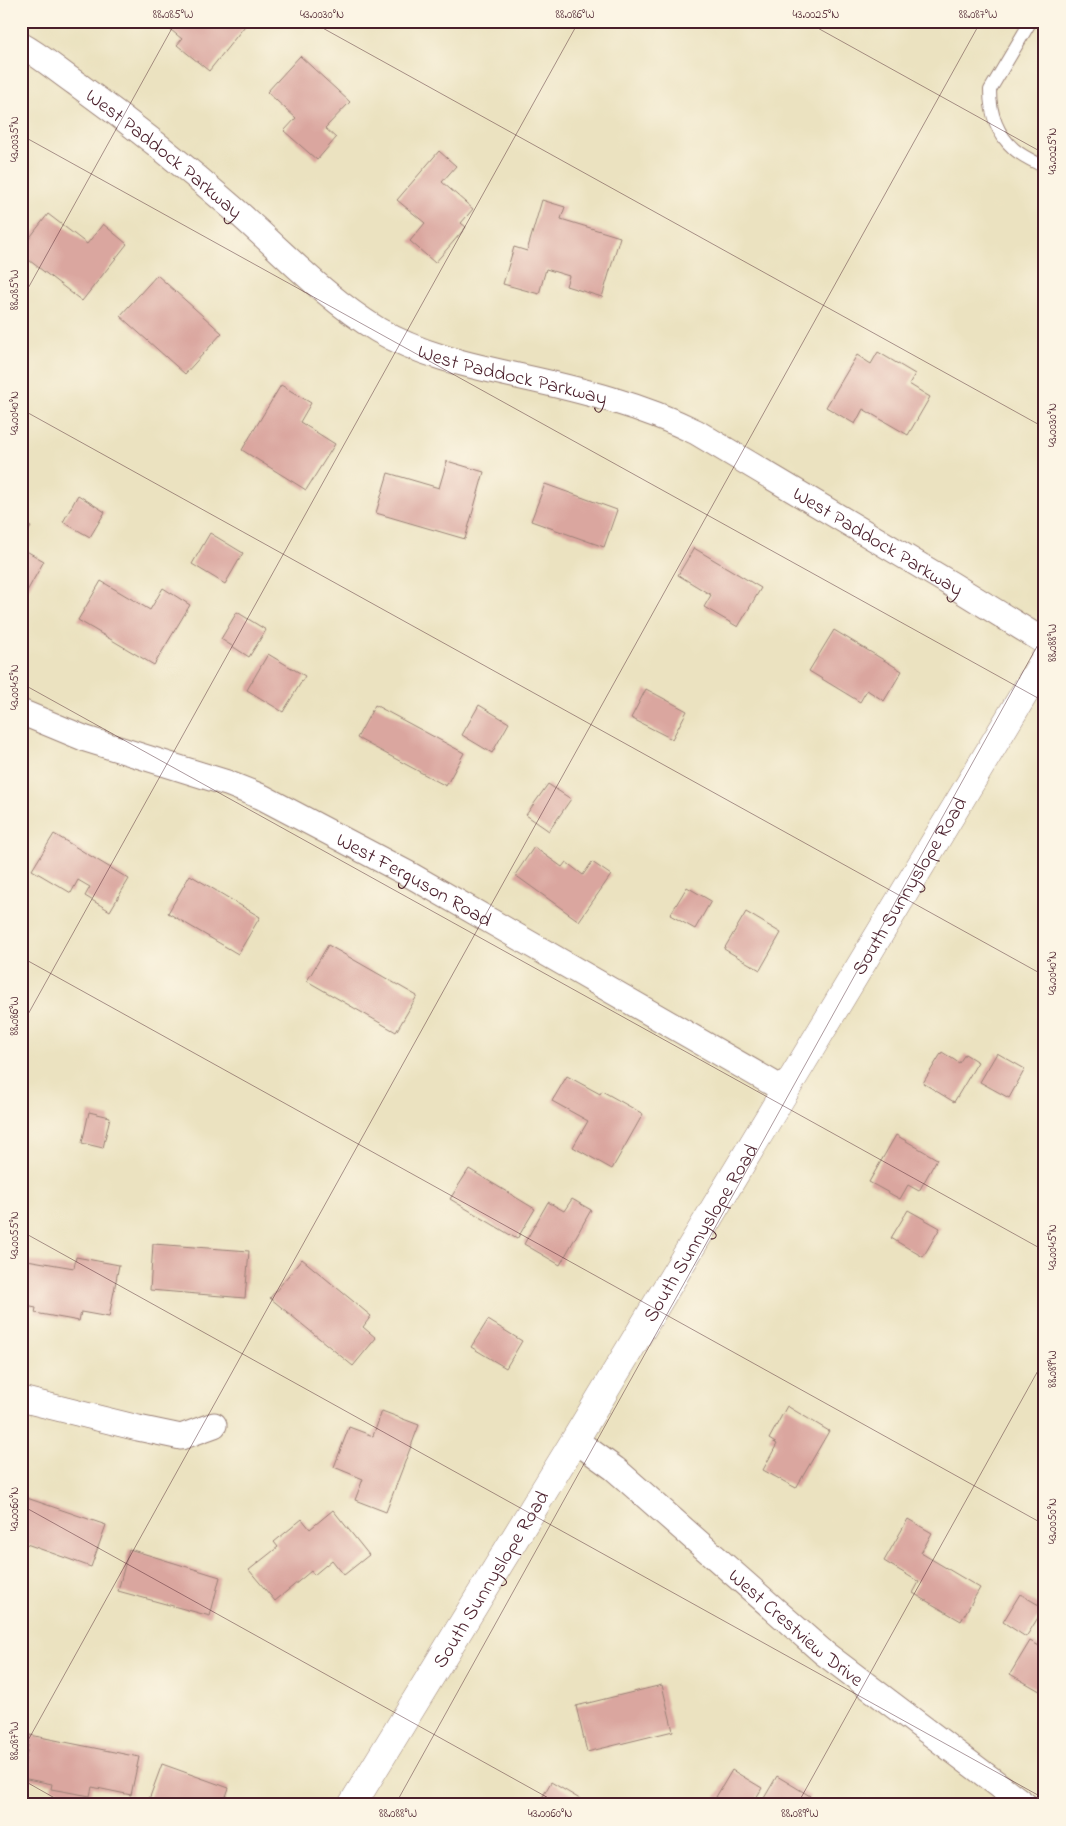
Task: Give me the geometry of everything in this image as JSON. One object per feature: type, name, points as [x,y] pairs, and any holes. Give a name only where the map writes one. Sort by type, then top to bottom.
[{"type":"street","name":"West Paddock Parkway","points":[[21,45],[119,114],[235,210],[338,303],[379,330],[412,348],[461,363],[563,386],[672,420],[696,432],[1045,642]]},
{"type":"street","name":"South Sunnyslope Road","points":[[352,1805],[575,1440],[1045,658]]},
{"type":"street","name":"West Ferguson Road","points":[[21,712],[86,739],[227,782],[262,797],[412,876],[786,1090]]},
{"type":"street","points":[[21,1399],[181,1437],[214,1424]]},
{"type":"street","name":"West Crestview Drive","points":[[575,1440],[615,1470],[824,1653],[1025,1805]]},
{"type":"lane","points":[[1031,21],[990,90],[993,117],[1002,134],[1014,150],[1045,167]]},
{"type":"building","points":[[160,21],[248,22],[209,71],[177,45],[182,39]]},
{"type":"building","points":[[300,56],[350,102],[325,128],[336,138],[317,160],[284,131],[296,118],[267,92]]},
{"type":"building","points":[[439,151],[456,166],[442,182],[473,209],[461,223],[466,227],[435,263],[410,241],[425,223],[397,200]]},
{"type":"building","points":[[542,200],[565,207],[561,219],[620,237],[602,297],[566,286],[569,276],[546,269],[539,294],[503,284],[514,247],[527,251]]},
{"type":"building","points":[[48,214],[87,244],[103,224],[127,244],[82,301],[21,254],[21,249]]},
{"type":"building","points":[[157,275],[222,333],[185,374],[120,316]]},
{"type":"building","points":[[878,352],[915,374],[909,384],[930,397],[908,435],[863,409],[855,424],[826,407],[857,355],[871,364]]},
{"type":"building","points":[[281,385],[311,403],[300,422],[335,444],[306,490],[242,450]]},
{"type":"building","points":[[447,461],[484,472],[465,539],[376,513],[388,473],[439,488]]},
{"type":"building","points":[[545,484],[617,510],[604,547],[531,521]]},
{"type":"building","points":[[78,495],[105,512],[90,537],[63,522]]},
{"type":"building","points":[[21,522],[31,527],[21,544]]},
{"type":"building","points":[[210,533],[243,553],[225,584],[192,564]]},
{"type":"building","points":[[21,548],[44,561],[26,593],[21,590]]},
{"type":"building","points":[[694,548],[761,588],[738,627],[704,607],[711,595],[678,575]]},
{"type":"building","points":[[101,581],[150,610],[163,588],[190,605],[154,665],[78,620]]},
{"type":"building","points":[[237,612],[266,630],[249,657],[221,639]]},
{"type":"building","points":[[834,630],[902,671],[884,701],[867,690],[860,702],[809,671]]},
{"type":"building","points":[[268,654],[305,676],[283,712],[247,690]]},
{"type":"building","points":[[646,689],[687,711],[672,739],[631,718]]},
{"type":"building","points":[[375,705],[464,753],[446,786],[357,738]]},
{"type":"building","points":[[479,705],[509,723],[492,753],[462,735]]},
{"type":"building","points":[[548,784],[571,799],[549,831],[526,815]]},
{"type":"building","points":[[54,834],[129,879],[110,911],[85,896],[90,887],[78,880],[71,893],[32,870]]},
{"type":"building","points":[[534,847],[562,867],[566,862],[583,875],[592,862],[611,875],[579,921],[515,875]]},
{"type":"building","points":[[190,875],[260,917],[238,954],[168,913]]},
{"type":"building","points":[[687,887],[711,901],[695,929],[670,915]]},
{"type":"building","points":[[746,912],[781,933],[760,970],[724,949]]},
{"type":"building","points":[[328,945],[417,996],[396,1032],[307,981]]},
{"type":"building","points":[[942,1052],[959,1063],[965,1054],[978,1062],[954,1102],[923,1083]]},
{"type":"building","points":[[997,1053],[1025,1069],[1009,1098],[980,1082]]},
{"type":"building","points":[[567,1076],[600,1094],[602,1091],[643,1114],[612,1169],[573,1147],[588,1121],[552,1101]]},
{"type":"building","points":[[89,1112],[110,1117],[103,1148],[82,1143]]},
{"type":"building","points":[[896,1135],[937,1159],[919,1191],[908,1185],[900,1199],[869,1182]]},
{"type":"building","points":[[469,1169],[535,1209],[517,1239],[450,1199]]},
{"type":"building","points":[[572,1199],[591,1210],[560,1265],[524,1244],[548,1202],[564,1211]]},
{"type":"building","points":[[908,1210],[940,1228],[923,1257],[891,1238]]},
{"type":"building","points":[[153,1244],[249,1251],[245,1298],[150,1290]]},
{"type":"building","points":[[76,1257],[119,1265],[109,1317],[81,1312],[79,1321],[35,1313],[36,1308],[21,1305],[21,1259],[74,1268]]},
{"type":"building","points":[[302,1259],[371,1316],[363,1327],[376,1338],[353,1366],[270,1298]]},
{"type":"building","points":[[488,1320],[522,1341],[506,1368],[471,1347]]},
{"type":"building","points":[[787,1406],[829,1431],[796,1488],[763,1470],[777,1444],[769,1439]]},
{"type":"building","points":[[382,1411],[419,1425],[386,1512],[355,1500],[363,1479],[334,1467],[349,1427],[373,1436]]},
{"type":"building","points":[[21,1496],[106,1525],[91,1567],[21,1542]]},
{"type":"building","points":[[333,1510],[369,1555],[344,1575],[332,1560],[314,1575],[311,1571],[275,1601],[249,1570],[278,1547],[274,1542],[302,1519],[310,1529]]},
{"type":"building","points":[[908,1519],[932,1533],[921,1553],[980,1588],[961,1621],[913,1593],[919,1582],[884,1561]]},
{"type":"building","points":[[129,1549],[220,1577],[210,1616],[118,1591]]},
{"type":"building","points":[[1020,1594],[1044,1608],[1026,1637],[1003,1622]]},
{"type":"building","points":[[1030,1641],[1045,1649],[1045,1694],[1010,1674]]},
{"type":"building","points":[[662,1685],[673,1731],[587,1752],[576,1706]]},
{"type":"building","points":[[30,1735],[139,1757],[131,1795],[92,1787],[90,1796],[51,1789],[52,1784],[22,1778]]},
{"type":"building","points":[[162,1764],[229,1788],[223,1805],[147,1805]]},
{"type":"building","points":[[732,1770],[762,1788],[752,1805],[730,1805],[716,1797]]},
{"type":"building","points":[[777,1776],[810,1796],[805,1805],[760,1805]]},
{"type":"building","points":[[551,1782],[590,1805],[538,1805]]}]
